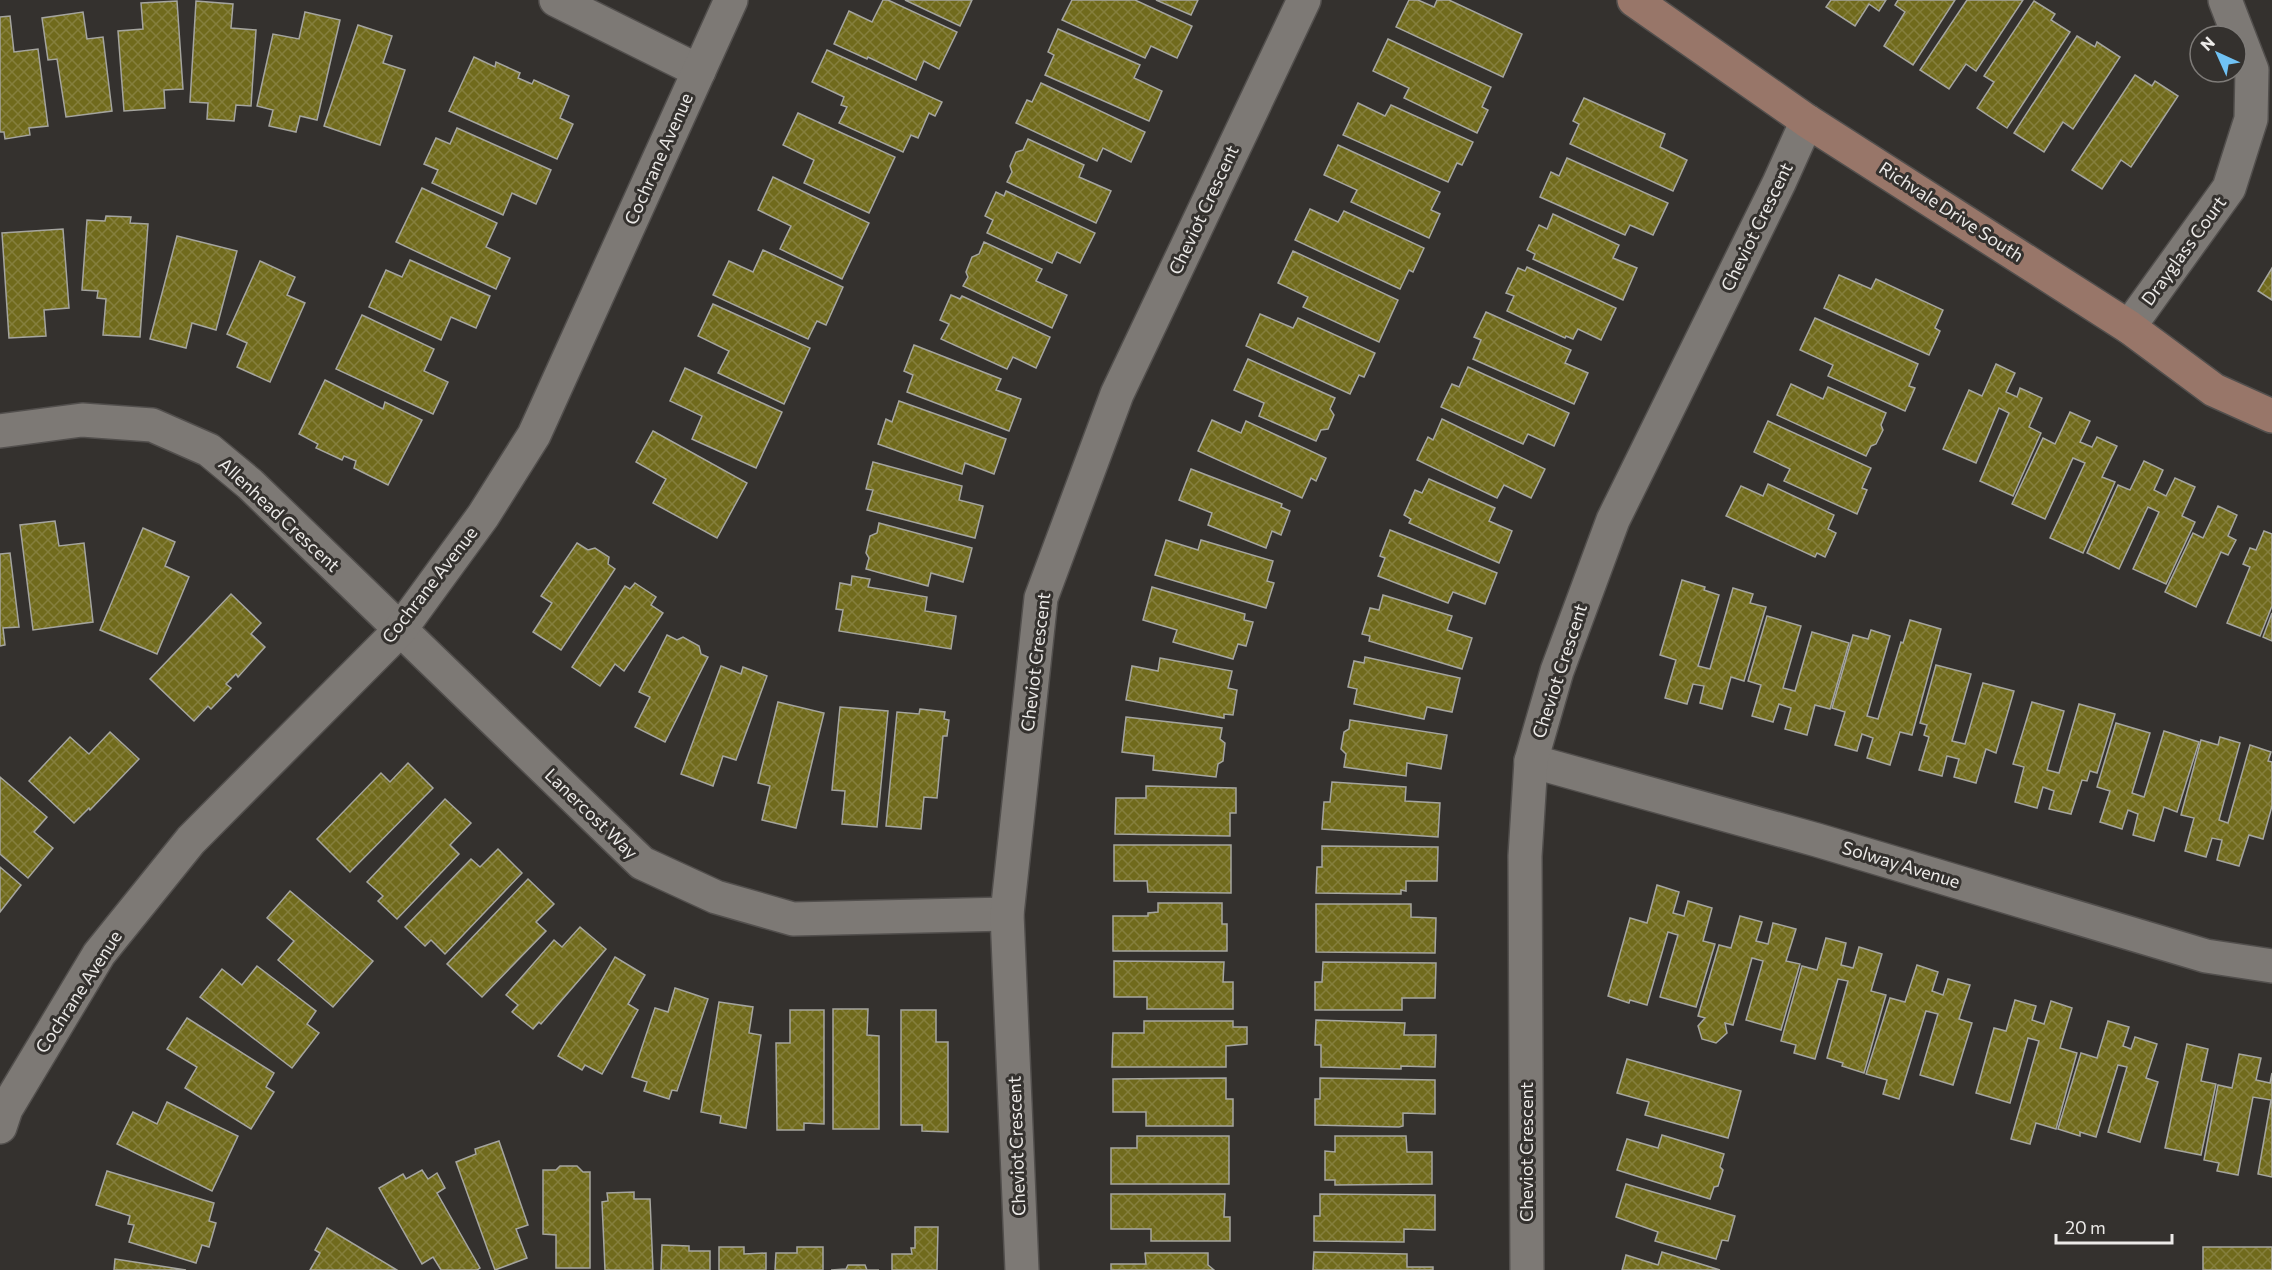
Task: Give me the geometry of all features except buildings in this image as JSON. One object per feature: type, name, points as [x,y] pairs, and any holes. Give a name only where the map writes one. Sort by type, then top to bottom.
[{"type":"street","points":[[556,0],[699,71]]},
{"type":"street","name":"Cochrane Avenue","points":[[2,1114],[99,954],[191,840],[399,630],[483,516],[534,435],[731,0]]},
{"type":"street","name":"Cheviot Crescent","points":[[1022,1270],[1007,914],[1041,598],[1117,394],[1304,0]]},
{"type":"street","name":"Richvale Drive South","points":[[1634,0],[1807,121],[2129,327],[2214,390],[2272,416]]},
{"type":"street","name":"Drayglass Court","points":[[2129,327],[2229,188],[2251,119],[2252,70],[2224,0]]},
{"type":"street","name":"Cheviot Crescent","points":[[1527,1270],[1526,856],[1531,761],[1557,671],[1613,520],[1779,183],[1807,121]]},
{"type":"street","name":"Allenhead Crescent","points":[[0,431],[82,420],[152,425],[209,450],[250,484],[399,630]]},
{"type":"street","name":"Lanercost Way","points":[[399,630],[642,863],[716,897],[794,919],[1007,914]]},
{"type":"street","name":"Solway Avenue","points":[[1531,761],[1817,840],[2206,956],[2272,966]]}]
